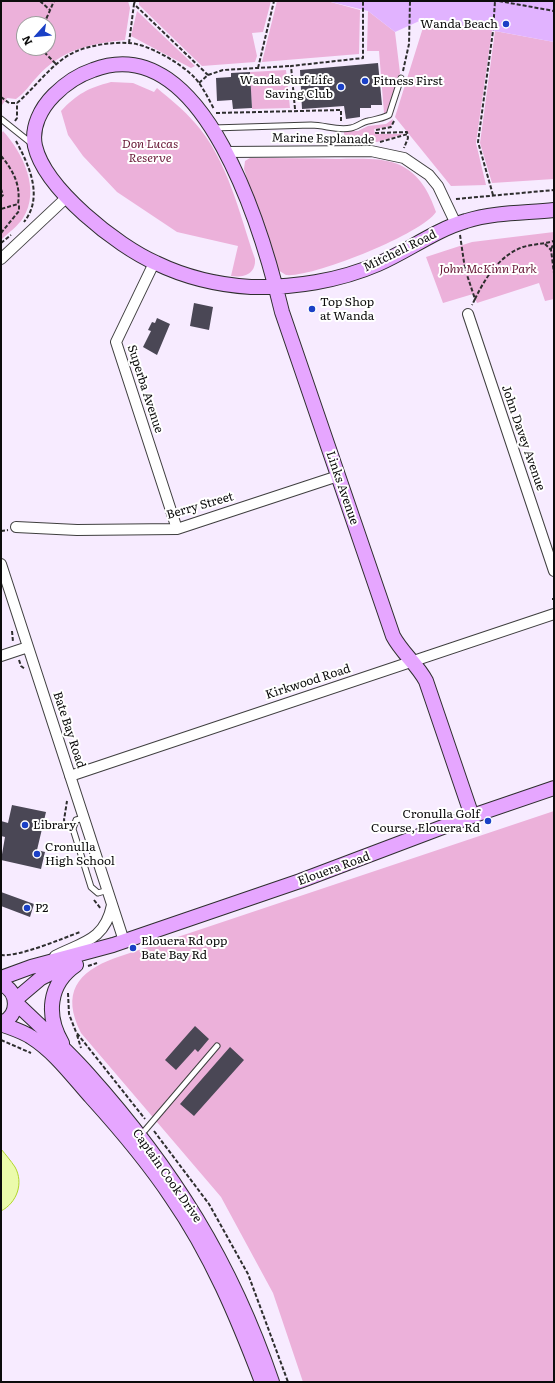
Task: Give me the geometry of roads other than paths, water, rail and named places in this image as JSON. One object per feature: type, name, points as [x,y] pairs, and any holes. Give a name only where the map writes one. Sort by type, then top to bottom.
[{"type":"street","name":"Links Avenue","points":[[35,140],[37,120],[42,110],[58,91],[82,74],[97,68],[113,65],[131,65],[147,69],[165,78],[194,102],[218,128],[226,152],[237,172],[246,197],[276,286],[282,312],[393,636],[402,651],[422,674],[426,681],[472,816]]},
{"type":"street","name":"Mitchell Road","points":[[35,140],[41,161],[67,197],[111,235],[154,262],[178,272],[224,284],[250,287],[276,286],[327,280],[378,264],[456,224],[479,218],[554,210]]},
{"type":"street","name":"Marine Esplanade","points":[[226,152],[371,151],[404,158],[430,175],[438,186],[456,224]]},
{"type":"street","points":[[1,259],[67,197]]},
{"type":"street","name":"Superba Avenue","points":[[154,262],[116,342],[177,528]]},
{"type":"street","name":"John Davey Avenue","points":[[468,314],[554,571]]},
{"type":"street","name":"Berry Street","points":[[16,527],[77,530],[177,528],[338,476]]},
{"type":"street","name":"Bate Bay Road","points":[[1,564],[108,890],[119,943]]},
{"type":"street","name":"Kirkwood Road","points":[[70,776],[554,614]]},
{"type":"street","points":[[1,656],[28,647]]},
{"type":"street","name":"Elouera Road","points":[[1,978],[31,967],[119,943],[300,881],[472,816],[554,788]]},
{"type":"street","points":[[31,967],[93,939],[103,930],[109,918],[112,904]]},
{"type":"street","name":"Elouera Road","points":[[15,1001],[41,978],[61,968],[85,963],[119,943]]},
{"type":"street","points":[[69,1054],[55,1030],[52,1019],[52,998],[55,987],[63,976],[85,963]]},
{"type":"street","name":"Captain Cook Drive","points":[[1,984],[10,990],[15,1001],[69,1054],[140,1136],[182,1194],[219,1256],[247,1315],[272,1382]]},
{"type":"street","points":[[1,1023],[12,1016],[15,1001]]},
{"type":"street","name":"Captain Cook Drive","points":[[1,1023],[31,1037],[43,1046],[59,1062],[134,1146],[173,1199],[210,1262],[238,1319],[262,1382]]},
{"type":"lane","points":[[218,128],[326,125],[334,129],[352,128],[367,121],[380,120],[389,115],[401,78]]},
{"type":"lane","name":"Mitchell Road","points":[[1,119],[35,140]]},
{"type":"lane","points":[[84,818],[76,820],[72,829],[91,887],[98,893],[108,890]]},
{"type":"lane","points":[[140,1136],[217,1046]]},
{"type":"place","name":"Wanda Beach","points":[[506,24]]},
{"type":"place","name":"Fitness First","points":[[365,81]]},
{"type":"place","name":"Wanda Surf Life Saving Club","points":[[341,87]]},
{"type":"place","name":"Top Shop at Wanda","points":[[312,309]]},
{"type":"place","name":"Cronulla Golf Course, Elouera Rd","points":[[488,821]]},
{"type":"place","name":"Library","points":[[25,825]]},
{"type":"place","name":"Cronulla High School","points":[[37,854]]},
{"type":"place","name":"P2","points":[[27,908]]},
{"type":"place","name":"Elouera Rd opp Bate Bay Rd","points":[[133,948]]},
{"type":"park label","name":"Don Lucas Reserve","points":[[150,151]]},
{"type":"park label","name":"John McKinn Park","points":[[488,269]]}]
